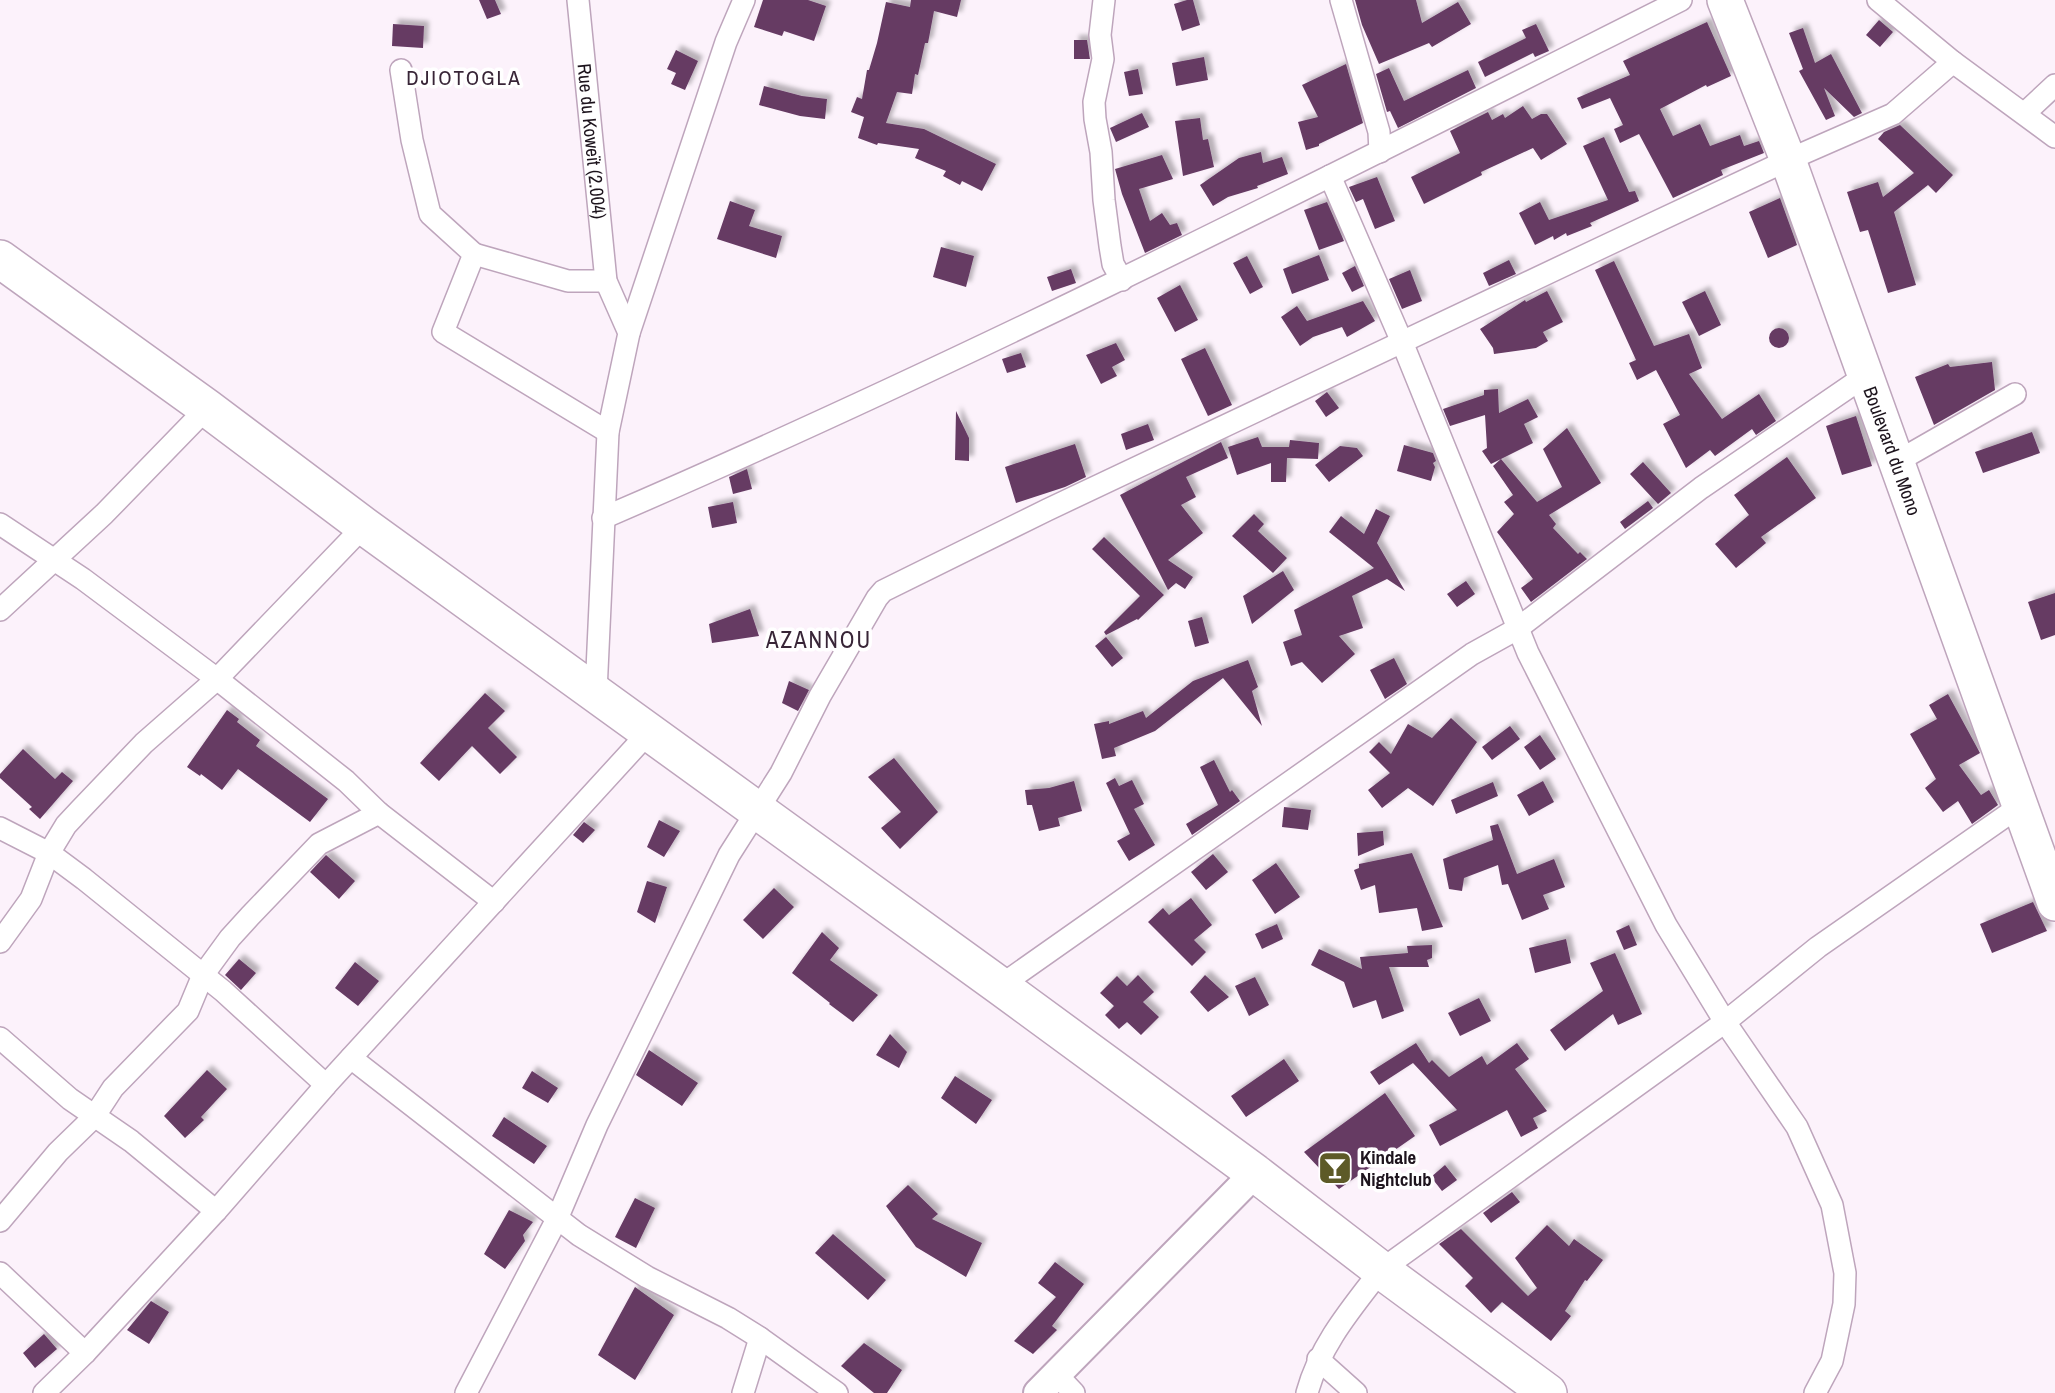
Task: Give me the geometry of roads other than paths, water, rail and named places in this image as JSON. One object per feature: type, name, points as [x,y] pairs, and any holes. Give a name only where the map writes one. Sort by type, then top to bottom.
[{"type":"highway","points":[[0,259],[1000,986],[1548,1393]]},
{"type":"main road","name":"Boulevard du Mono","points":[[1725,0],[1794,157],[1903,456],[2055,853]]},
{"type":"main road","name":"Boulevard du Mono","points":[[1744,0],[1865,376],[1903,456],[2020,806],[2055,902]]},
{"type":"street","name":"Rue du Koweït (2.004)","points":[[578,0],[606,281],[629,333]]},
{"type":"street","points":[[596,692],[608,432],[629,333],[726,42],[744,0]]},
{"type":"street","points":[[1104,0],[1100,35],[1103,59],[1094,102],[1095,119],[1110,246],[1114,264],[1122,280]]},
{"type":"street","points":[[1341,0],[1379,132],[1380,152]]},
{"type":"street","points":[[603,517],[691,480],[1122,280],[1681,0]]},
{"type":"street","points":[[1878,0],[1953,62],[2055,137]]},
{"type":"street","points":[[466,1393],[556,1219],[597,1125],[729,855],[781,772],[847,649],[883,591],[1402,342],[1794,157],[1893,114],[1953,62]]},
{"type":"street","points":[[401,70],[412,140],[430,214],[474,254],[568,281],[606,281]]},
{"type":"street","points":[[2025,113],[2055,85]]},
{"type":"street","points":[[1330,176],[1402,342],[1517,629],[1666,925],[1725,1022],[1797,1127],[1832,1205],[1844,1263],[1844,1304],[1832,1361],[1815,1393]]},
{"type":"street","points":[[474,254],[443,332],[608,432]]},
{"type":"street","points":[[1000,986],[1472,654],[1517,629],[1701,488],[1865,376]]},
{"type":"street","points":[[1903,456],[2015,394]]},
{"type":"street","points":[[0,610],[104,514],[207,408]]},
{"type":"street","points":[[0,524],[217,679],[346,781],[379,813],[494,902]]},
{"type":"street","points":[[0,942],[31,899],[49,853],[66,825],[144,743],[217,679],[364,526]]},
{"type":"street","points":[[44,1393],[85,1353],[216,1211],[351,1058],[649,732]]},
{"type":"street","points":[[1307,1393],[1318,1359],[1338,1326],[1381,1270],[1725,1022],[1818,947],[2020,806]]},
{"type":"street","points":[[0,1221],[58,1152],[94,1117],[113,1088],[188,1011],[203,975],[230,938],[319,844],[379,813]]},
{"type":"street","points":[[0,828],[49,853],[84,879],[203,975],[326,1086]]},
{"type":"street","points":[[0,1038],[70,1099],[149,1155],[216,1211]]},
{"type":"street","points":[[351,1058],[556,1219],[648,1277],[760,1338],[837,1393]]},
{"type":"street","points":[[1056,1387],[1255,1173]]},
{"type":"street","points":[[0,1273],[85,1353]]},
{"type":"street","points":[[743,1393],[760,1338]]},
{"type":"street","points":[[1318,1359],[1356,1393]]},
{"type":"place","name":"Kindale Nightclub","points":[[1335,1168]]},
{"type":"district","name":"DJIOTOGLA","points":[[464,77]]},
{"type":"district","name":"AZANNOU","points":[[819,639]]}]
